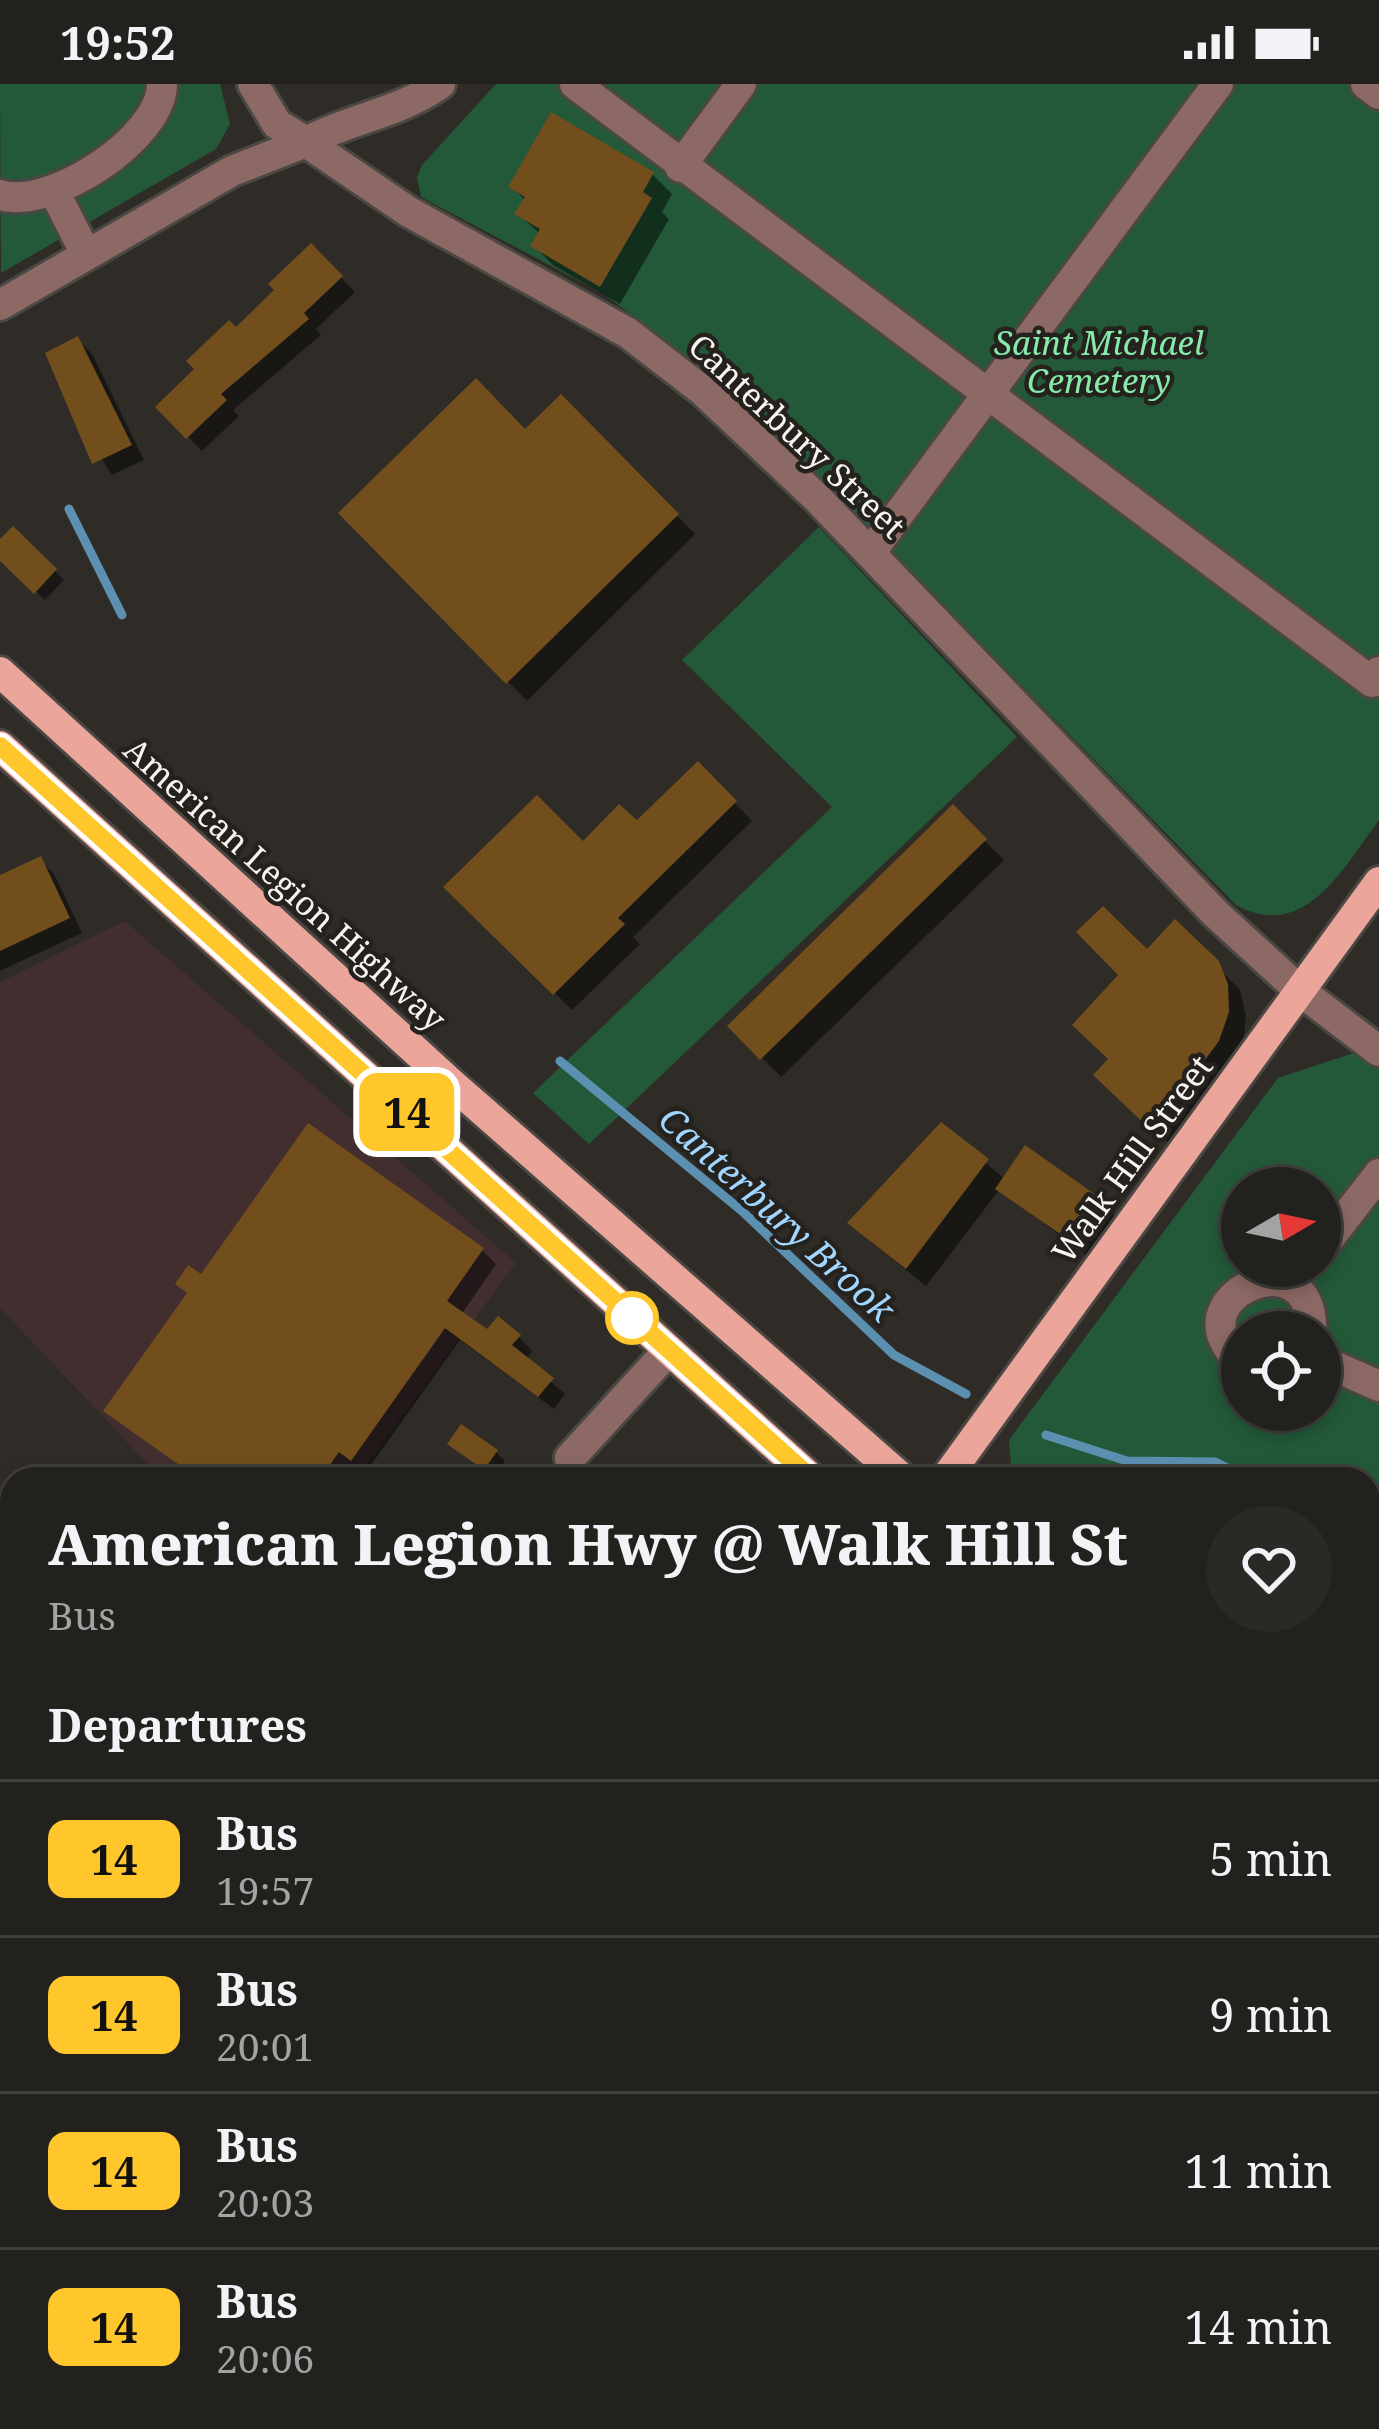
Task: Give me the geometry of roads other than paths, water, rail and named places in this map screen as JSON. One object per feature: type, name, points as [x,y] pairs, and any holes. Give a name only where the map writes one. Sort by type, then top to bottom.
[{"type":"main road","name":"American Legion Highway","points":[[0,672],[452,1084],[889,1467]]},
{"type":"main road","points":[[0,746],[799,1467]]},
{"type":"main road","name":"Walk Hill Street","points":[[954,1467],[1379,882]]},
{"type":"street","points":[[0,195],[17,200],[55,193],[149,124],[162,100],[162,84]]},
{"type":"street","name":"Canterbury Street","points":[[253,84],[277,124],[409,212],[657,353],[759,440],[1216,914],[1299,989],[1379,1051]]},
{"type":"street","points":[[0,305],[232,171],[333,127],[382,117],[440,84]]},
{"type":"street","points":[[575,84],[987,398],[1372,682],[1379,672]]},
{"type":"street","points":[[680,167],[741,84]]},
{"type":"street","points":[[870,553],[1219,84]]},
{"type":"street","points":[[1366,84],[1379,94]]},
{"type":"street","points":[[55,193],[86,252]]},
{"type":"street","points":[[1341,1223],[1379,1174]]},
{"type":"street","points":[[1226,1311],[1231,1297],[1249,1287]]},
{"type":"street","points":[[570,1458],[669,1350]]},
{"type":"street","points":[[1341,1369],[1379,1386]]},
{"type":"waterway","name":"Canterbury Brook","points":[[69,509],[122,615]]},
{"type":"waterway","name":"Canterbury Brook","points":[[560,1061],[742,1211],[894,1355],[966,1394]]},
{"type":"waterway","name":"Canterbury Brook","points":[[1046,1435],[1127,1461],[1215,1462],[1225,1467]]},
{"type":"park label","name":"Saint Michael Cemetery","points":[[1099,362]]}]
